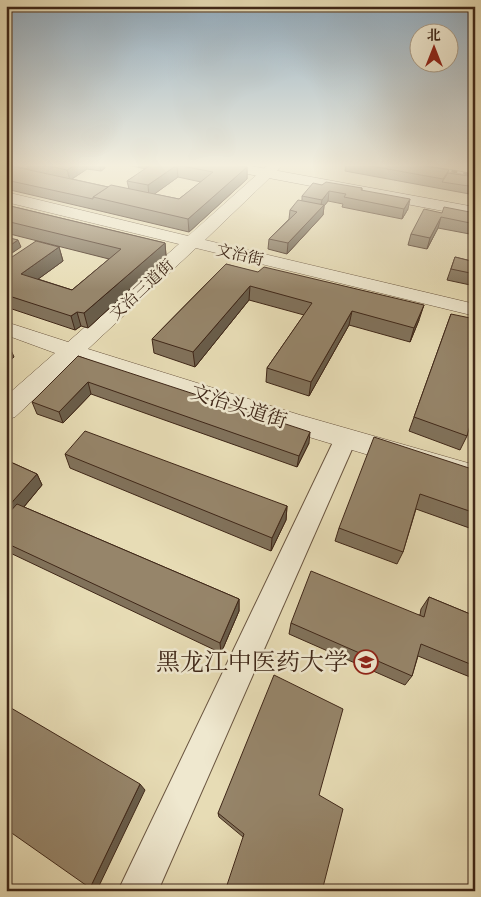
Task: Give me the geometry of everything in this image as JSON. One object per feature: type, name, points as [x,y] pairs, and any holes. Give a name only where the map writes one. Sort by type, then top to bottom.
[{"type":"street","name":"文治街","points":[[43,206],[475,310]]},
{"type":"street","name":"文治三道街","points":[[6,411],[73,352],[230,206]]},
{"type":"street","points":[[446,206],[475,212]]},
{"type":"street","name":"文治头道街","points":[[6,328],[73,352],[345,440],[475,476]]},
{"type":"street","points":[[138,891],[345,440]]},
{"type":"building","points":[[6,206],[10,206],[165,243],[84,313],[77,312],[71,316],[6,295],[6,261],[36,241],[59,247],[21,274],[72,290],[121,249],[6,221]]},
{"type":"building","points":[[131,206],[203,206],[188,219]]},
{"type":"building","points":[[293,206],[323,206],[288,243],[269,239],[297,212],[290,210]]},
{"type":"building","points":[[388,206],[406,206],[404,209]]},
{"type":"building","points":[[444,207],[475,213],[475,224],[441,217],[430,238],[411,234],[424,209],[442,213]]},
{"type":"building","points":[[6,237],[18,240],[6,248]]},
{"type":"building","points":[[455,257],[475,262],[475,274],[451,269]]},
{"type":"building","points":[[226,264],[258,272],[264,267],[424,305],[414,328],[352,311],[311,382],[267,368],[312,303],[250,286],[193,352],[152,339]]},
{"type":"building","points":[[451,314],[475,319],[475,408],[467,436],[414,417]]},
{"type":"building","points":[[78,356],[310,432],[299,456],[88,382],[59,412],[32,402]]},
{"type":"building","points":[[85,431],[287,506],[272,538],[65,454]]},
{"type":"building","points":[[374,437],[475,470],[475,513],[420,494],[403,552],[339,528]]},
{"type":"building","points":[[6,460],[37,474],[6,509]]},
{"type":"building","points":[[17,504],[239,599],[220,643],[6,543],[6,516]]},
{"type":"building","points":[[311,571],[424,617],[429,597],[475,616],[475,666],[421,644],[412,676],[291,623]]},
{"type":"building","points":[[274,675],[343,709],[319,795],[343,809],[322,891],[225,891],[244,834],[218,813]]},
{"type":"building","points":[[6,705],[140,784],[90,888],[6,829]]},
{"type":"place","name":"黑龙江中医药大学","points":[[366,662]]}]
